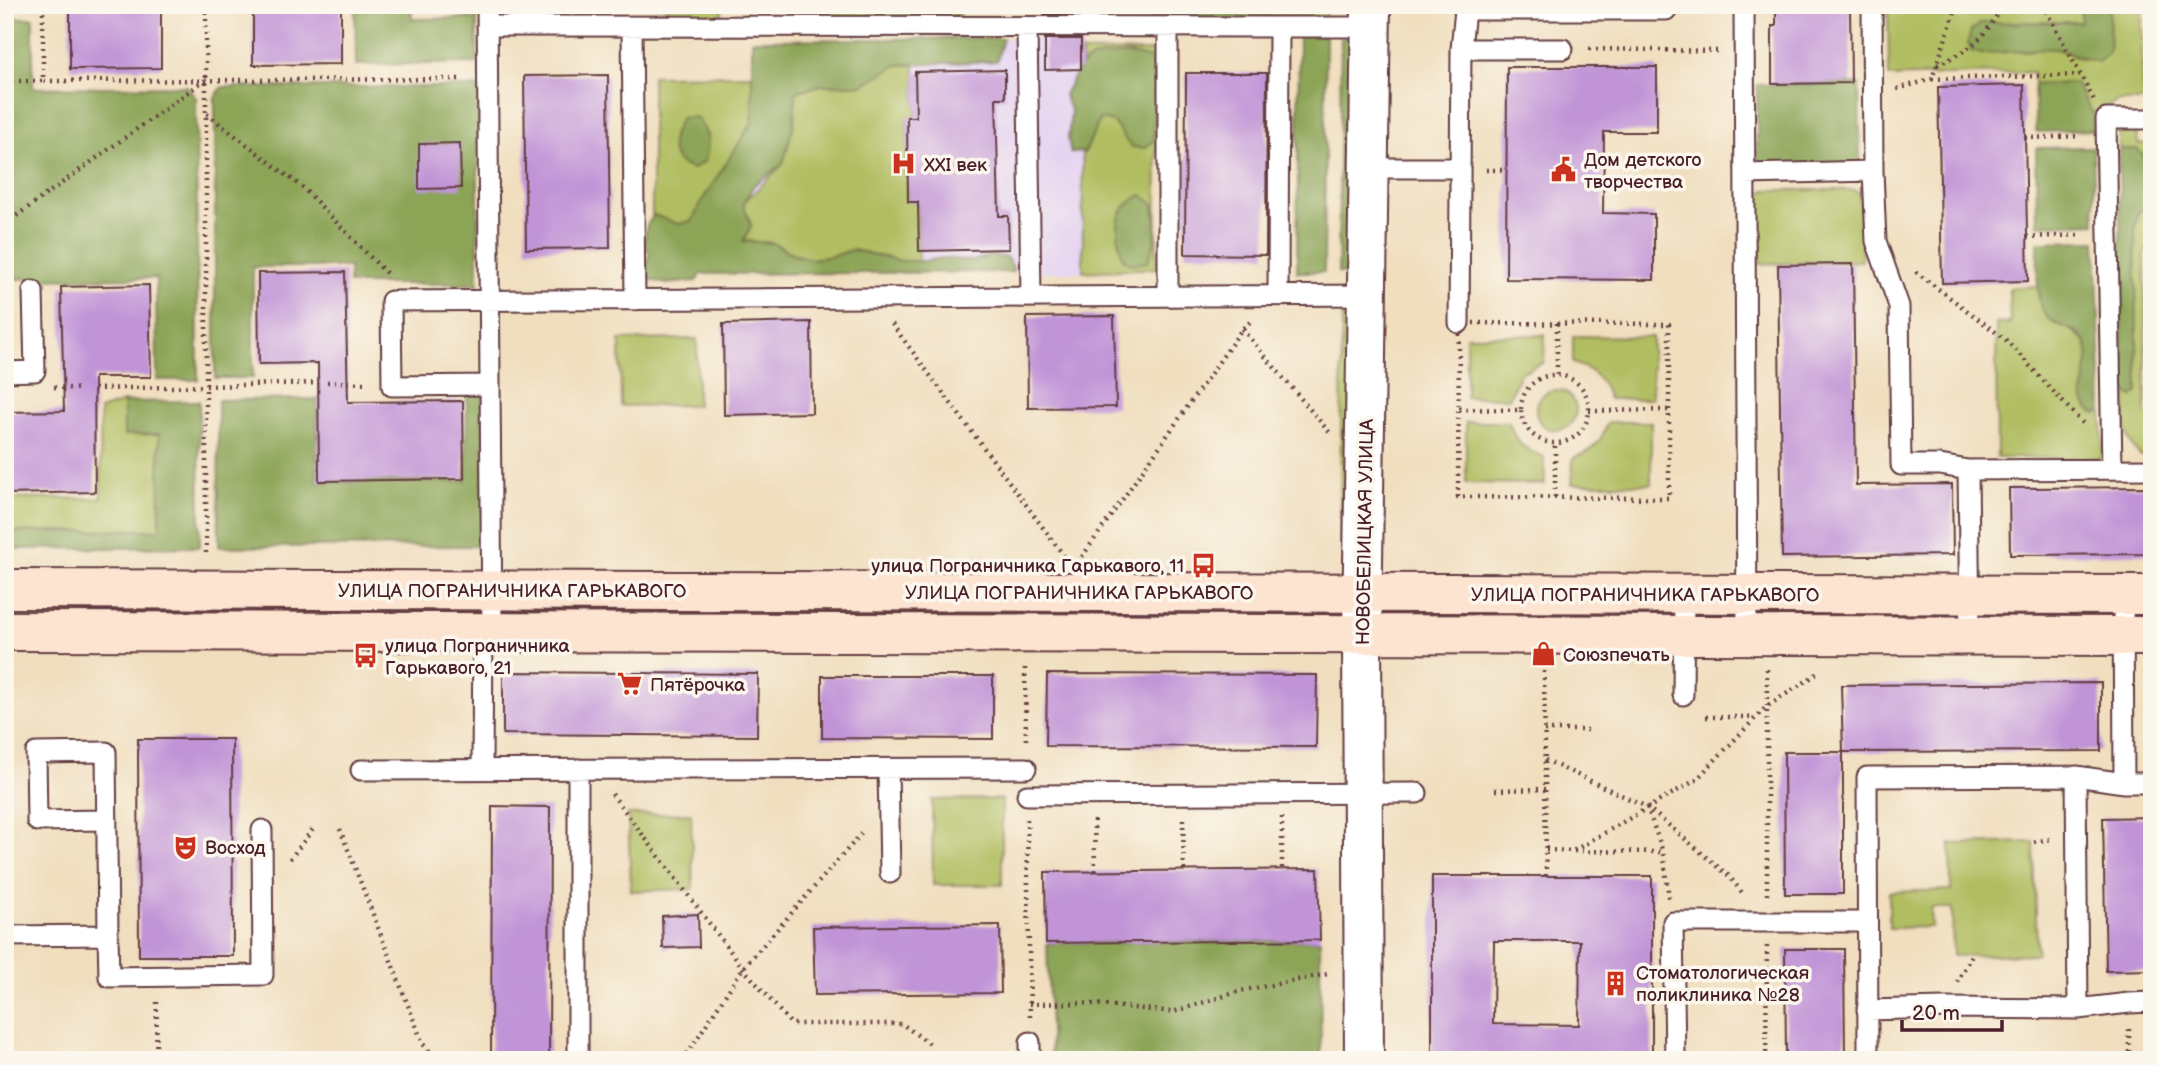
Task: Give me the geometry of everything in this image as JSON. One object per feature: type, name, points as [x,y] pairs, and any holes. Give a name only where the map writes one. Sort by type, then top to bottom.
[{"type":"street","name":"НОВОБЕЛИЦКАЯ УЛИЦА","points":[[1364,1060],[1362,634],[1371,16]]},
{"type":"street","name":"УЛИЦА ПОГРАНИЧНИКА ГАРЬКАВОГО","points":[[5,589],[2138,595]]},
{"type":"street","name":"УЛИЦА ПОГРАНИЧНИКА ГАРЬКАВОГО","points":[[5,631],[2138,636]]},
{"type":"lane","points":[[482,769],[488,632],[487,5]]},
{"type":"lane","points":[[1459,323],[1470,169],[1461,48],[1463,8],[1666,10],[1670,5]]},
{"type":"lane","points":[[1744,5],[1747,635]]},
{"type":"lane","points":[[1872,5],[1875,241],[1899,306],[1902,464],[1940,465],[1968,470],[2152,469]]},
{"type":"lane","points":[[487,26],[1279,27],[1371,16]]},
{"type":"lane","points":[[632,27],[635,300]]},
{"type":"lane","points":[[1027,27],[1031,297]]},
{"type":"lane","points":[[1168,27],[1168,296]]},
{"type":"lane","points":[[1278,295],[1279,27]]},
{"type":"lane","points":[[1461,48],[1563,49]]},
{"type":"lane","points":[[2112,469],[2106,120],[2152,118]]},
{"type":"lane","points":[[1369,168],[1470,169]]},
{"type":"lane","points":[[1745,174],[1873,171]]},
{"type":"lane","points":[[5,372],[35,371],[33,290]]},
{"type":"lane","points":[[489,385],[392,386],[391,301],[1367,295]]},
{"type":"lane","points":[[1968,470],[1970,635]]},
{"type":"lane","points":[[1683,695],[1684,594]]},
{"type":"lane","points":[[2124,783],[2138,636],[2138,595]]},
{"type":"lane","points":[[107,820],[37,821],[36,753],[106,751],[107,820],[108,935],[109,977],[263,975],[262,830]]},
{"type":"lane","points":[[361,770],[1026,768]]},
{"type":"lane","points":[[578,1060],[585,769]]},
{"type":"lane","points":[[888,769],[890,873]]},
{"type":"lane","points":[[2076,776],[2078,1009]]},
{"type":"lane","points":[[1868,1060],[1867,777],[2076,776],[2124,783],[2152,783]]},
{"type":"lane","points":[[1027,795],[1417,793]]},
{"type":"lane","points":[[1675,1060],[1673,922],[1866,922]]},
{"type":"lane","points":[[5,936],[108,935]]},
{"type":"lane","points":[[1867,1010],[2078,1009],[2152,1003]]},
{"type":"path","points":[[43,5],[43,81]]},
{"type":"path","points":[[206,5],[206,566]]},
{"type":"path","points":[[1932,79],[1957,5]]},
{"type":"path","points":[[1936,66],[1968,50],[1988,32],[2003,5]]},
{"type":"path","points":[[2043,5],[2089,90]]},
{"type":"path","points":[[1583,49],[1723,51]]},
{"type":"path","points":[[1912,84],[1932,79],[2080,75]]},
{"type":"path","points":[[5,81],[488,79]]},
{"type":"path","points":[[5,224],[206,80]]},
{"type":"path","points":[[206,113],[302,187],[413,301]]},
{"type":"path","points":[[2025,138],[2056,137]]},
{"type":"path","points":[[1470,169],[1506,170]]},
{"type":"path","points":[[2027,237],[2065,235]]},
{"type":"path","points":[[1875,241],[2006,340],[2083,423]]},
{"type":"path","points":[[1082,558],[1242,329],[1278,295]]},
{"type":"path","points":[[873,298],[1066,558]]},
{"type":"path","points":[[1459,323],[1557,323],[1669,324],[1669,498],[1458,497],[1459,323]]},
{"type":"path","points":[[1557,323],[1557,375]]},
{"type":"path","points":[[1242,329],[1333,437]]},
{"type":"path","points":[[1557,375],[1567,378],[1583,391],[1589,411],[1582,430],[1565,442],[1555,444],[1535,438],[1522,421],[1520,410],[1521,401],[1531,384],[1539,379],[1557,375]]},
{"type":"path","points":[[327,382],[392,386]]},
{"type":"path","points":[[94,389],[318,383]]},
{"type":"path","points":[[1459,409],[1520,410]]},
{"type":"path","points":[[1589,411],[1669,410]]},
{"type":"path","points":[[1555,444],[1555,497]]},
{"type":"path","points":[[1025,664],[1026,768]]},
{"type":"path","points":[[1573,851],[1696,780],[1754,717],[1829,666]]},
{"type":"path","points":[[1544,667],[1546,876]]},
{"type":"path","points":[[1766,1060],[1767,668]]},
{"type":"path","points":[[1706,717],[1754,717]]},
{"type":"path","points":[[1544,730],[1592,730]]},
{"type":"path","points":[[1545,760],[1647,807],[1729,876],[1768,922]]},
{"type":"path","points":[[585,769],[743,968],[791,1024],[902,1024],[930,1044]]},
{"type":"path","points":[[1495,790],[1545,789]]},
{"type":"path","points":[[1281,794],[1282,869]]},
{"type":"path","points":[[1027,795],[1030,1051]]},
{"type":"path","points":[[1093,795],[1095,872]]},
{"type":"path","points":[[1183,795],[1184,870]]},
{"type":"path","points":[[683,1060],[743,968],[888,802]]},
{"type":"path","points":[[1647,807],[1663,852],[1673,922]]},
{"type":"path","points":[[340,828],[423,1044],[438,1060]]},
{"type":"path","points":[[1546,850],[1663,852]]},
{"type":"path","points":[[1029,1004],[1083,1003],[1174,1012],[1240,991],[1336,972]]},
{"type":"path","points":[[156,1060],[157,976]]},
{"type":"shaded area","name":"XXI век","points":[[1081,38],[1083,272],[701,274],[752,123],[752,40]]},
{"type":"green space","points":[[355,5],[411,5],[412,19],[477,18],[477,63],[356,65]]},
{"type":"green space","points":[[649,5],[722,5],[722,17],[667,17],[667,7]]},
{"type":"green space","points":[[810,5],[874,5],[866,22],[810,21]]},
{"type":"green space","points":[[874,5],[960,5],[960,20],[866,22]]},
{"type":"green space","points":[[1117,5],[1273,5],[1268,19],[1118,18]]},
{"type":"green space","points":[[1273,5],[1326,5],[1325,19],[1268,19]]},
{"type":"green space","points":[[1888,5],[2081,5],[2081,22],[1982,23],[2024,51],[2054,48],[2085,60],[2109,52],[2110,5],[2142,5],[2142,90],[2152,90],[2152,101],[2118,101],[2093,114],[2075,83],[2034,85],[2033,72],[1889,77]]},
{"type":"green space","points":[[2081,5],[2110,5],[2109,53],[2098,62],[2054,48],[1982,54],[1971,51],[1968,42],[1971,31],[1982,23],[2081,22]]},
{"type":"green space","points":[[5,18],[33,18],[33,88],[187,86],[196,98],[198,380],[157,380],[156,278],[5,279]]},
{"type":"green space","points":[[1299,36],[1326,36],[1324,272],[1297,272]]},
{"type":"green space","points":[[1003,38],[997,61],[897,65],[862,85],[821,85],[796,92],[794,123],[783,164],[754,185],[743,203],[751,226],[743,241],[773,243],[795,255],[812,259],[853,250],[902,261],[941,258],[972,261],[989,256],[1006,257],[1013,267],[1013,272],[701,274],[696,281],[666,284],[644,278],[650,253],[644,245],[647,225],[654,215],[678,224],[692,221],[752,123],[752,40]]},
{"type":"green space","points":[[1341,38],[1358,38],[1354,273],[1338,273]]},
{"type":"green space","points":[[1152,51],[1156,54],[1157,268],[1083,272],[1082,52]]},
{"type":"green space","points":[[1131,54],[1152,59],[1153,141],[1146,148],[1131,147],[1113,122],[1100,119],[1085,152],[1071,153],[1068,139],[1071,112],[1064,95],[1077,72],[1096,57]]},
{"type":"green space","points":[[897,65],[915,65],[916,117],[907,118],[908,201],[918,202],[919,261],[902,261],[853,250],[812,259],[795,255],[773,243],[742,241],[751,226],[743,203],[783,164],[794,123],[796,92],[821,85],[862,85]]},
{"type":"green space","points":[[752,75],[752,123],[700,204],[701,274],[652,276],[652,76]]},
{"type":"green space","points":[[2075,83],[2093,114],[2093,130],[2036,132],[2034,85]]},
{"type":"green space","points":[[1859,84],[1860,161],[1853,167],[1757,166],[1757,85]]},
{"type":"green space","points":[[222,87],[478,87],[478,284],[349,284],[349,267],[253,267],[253,378],[215,378],[215,98]]},
{"type":"green space","points":[[696,117],[706,133],[708,148],[705,161],[693,169],[678,161],[674,155],[672,141],[681,118]]},
{"type":"green space","points":[[2119,133],[2137,133],[2138,144],[2152,144],[2152,164],[2137,149],[2119,149]]},
{"type":"green space","points":[[2093,147],[2095,223],[2037,225],[2036,148]]},
{"type":"green space","points":[[2119,149],[2137,149],[2152,164],[2152,206],[2138,212],[2135,230],[2138,393],[2133,397],[2126,392],[2122,347]]},
{"type":"green space","points":[[1765,190],[1854,190],[1860,193],[1862,261],[1760,264],[1759,194]]},
{"type":"green space","points":[[1142,195],[1154,204],[1155,240],[1147,262],[1131,264],[1123,259],[1119,222],[1126,206]]},
{"type":"green space","points":[[2152,206],[2152,251],[2145,251],[2146,415],[2152,415],[2152,456],[2141,456],[2127,435],[2125,410],[2126,392],[2133,397],[2135,230],[2138,212]]},
{"type":"green space","points":[[2096,241],[2102,410],[2096,414],[2084,401],[2088,362],[2086,343],[2076,333],[2047,318],[2039,299],[2037,275],[2038,242]]},
{"type":"green space","points":[[2038,286],[2038,299],[2053,323],[2065,326],[2086,342],[2090,358],[2087,372],[2102,410],[2103,458],[1997,458],[1996,324],[2010,323],[2009,288]]},
{"type":"green space","points":[[1342,307],[1353,307],[1352,541],[1340,541]]},
{"type":"green space","points":[[1545,335],[1544,362],[1520,373],[1509,398],[1466,397],[1466,336]]},
{"type":"green space","points":[[1573,336],[1652,337],[1652,399],[1609,399],[1596,376],[1573,363]]},
{"type":"green space","points":[[697,339],[697,405],[621,406],[620,340]]},
{"type":"green space","points":[[1556,390],[1564,391],[1570,396],[1575,402],[1575,418],[1570,424],[1564,429],[1556,430],[1548,429],[1542,424],[1537,418],[1536,410],[1537,402],[1542,396],[1548,391]]},
{"type":"green space","points":[[467,394],[483,394],[484,546],[219,547],[218,400],[317,399],[317,482],[466,481]]},
{"type":"green space","points":[[199,401],[200,547],[5,549],[5,532],[160,530],[159,434],[124,435],[124,402]]},
{"type":"green space","points":[[124,402],[124,435],[159,434],[161,530],[5,532],[5,499],[101,498],[100,410]]},
{"type":"green space","points":[[1466,422],[1509,422],[1521,444],[1544,457],[1545,484],[1466,483]]},
{"type":"green space","points":[[1608,422],[1651,422],[1651,484],[1572,484],[1573,458],[1595,445]]},
{"type":"green space","points":[[1002,799],[1002,885],[933,885],[932,800]]},
{"type":"green space","points":[[691,813],[693,889],[631,891],[628,815]]},
{"type":"green space","points":[[2034,842],[2037,954],[1953,956],[1952,908],[1931,908],[1932,927],[1889,928],[1889,892],[1951,890],[1950,844]]},
{"type":"green space","points":[[1320,940],[1321,1060],[1051,1060],[1047,943]]},
{"type":"building","points":[[70,5],[161,5],[161,68],[70,69]]},
{"type":"building","points":[[253,5],[341,5],[341,64],[253,65]]},
{"type":"building","points":[[1044,5],[1081,5],[1081,14],[1044,14]]},
{"type":"building","points":[[1776,5],[1850,5],[1851,83],[1772,84],[1772,26],[1776,26]]},
{"type":"building","points":[[1045,39],[1081,39],[1081,69],[1045,70]]},
{"type":"building","points":[[1507,67],[1657,67],[1657,132],[1604,132],[1603,213],[1654,214],[1654,280],[1506,279]]},
{"type":"building","points":[[1005,70],[1005,98],[996,98],[999,216],[1008,216],[1009,249],[919,251],[918,202],[908,202],[907,117],[916,117],[915,72]]},
{"type":"building","points":[[1186,73],[1267,73],[1266,255],[1185,254]]},
{"type":"building","points":[[608,75],[610,248],[526,249],[524,76]]},
{"type":"building","points":[[2024,85],[2028,281],[1942,283],[1938,87]]},
{"type":"building","points":[[460,143],[461,188],[419,189],[419,144]]},
{"type":"building","points":[[1853,264],[1856,485],[1952,484],[1953,555],[1782,557],[1778,265]]},
{"type":"building","points":[[345,272],[348,402],[463,401],[464,479],[319,481],[318,363],[259,364],[258,273]]},
{"type":"building","points":[[149,285],[151,377],[94,377],[95,492],[5,494],[5,412],[64,411],[61,287]]},
{"type":"building","points":[[1114,316],[1116,407],[1028,408],[1027,317]]},
{"type":"building","points":[[811,322],[812,413],[724,415],[723,324]]},
{"type":"building","points":[[2152,487],[2152,554],[2010,555],[2009,488]]},
{"type":"building","points":[[503,672],[758,674],[757,736],[503,734]]},
{"type":"building","points":[[1047,674],[1317,675],[1316,747],[1046,746]]},
{"type":"building","points":[[822,676],[993,676],[993,739],[822,738]]},
{"type":"building","points":[[2101,683],[2101,751],[1843,752],[1841,685]]},
{"type":"building","name":"Восход","points":[[138,739],[232,739],[233,956],[139,956]]},
{"type":"building","points":[[1784,752],[1843,752],[1843,894],[1785,894]]},
{"type":"building","points":[[492,806],[550,807],[549,1060],[491,1060]]},
{"type":"building","points":[[2152,817],[2152,970],[2106,971],[2103,818]]},
{"type":"building","points":[[1318,869],[1320,940],[1046,943],[1045,872]]},
{"type":"building","name":"Стоматологическая поликлиника №28","points":[[1432,876],[1652,876],[1652,1060],[1432,1060]],"holes":[[[1494,941],[1580,941],[1579,1025],[1493,1024]]]},
{"type":"building","points":[[698,914],[699,947],[663,948],[662,916]]},
{"type":"building","points":[[1000,925],[1001,993],[815,995],[813,927]]},
{"type":"building","points":[[1785,949],[1844,949],[1845,1060],[1786,1060]]},
{"type":"place","name":"XXI век","points":[[904,164]]},
{"type":"place","name":"Дом детского творчества","points":[[1564,170]]},
{"type":"place","name":"улица Пограничника Гарькавого, 11","points":[[1204,565]]},
{"type":"place","name":"Союзпечать","points":[[1543,654]]},
{"type":"place","name":"улица Пограничника Гарькавого, 21","points":[[365,656]]},
{"type":"place","name":"Пятёрочка","points":[[630,684]]},
{"type":"place","name":"Восход","points":[[185,847]]},
{"type":"place","name":"Стоматологическая поликлиника №28","points":[[1616,983]]}]
